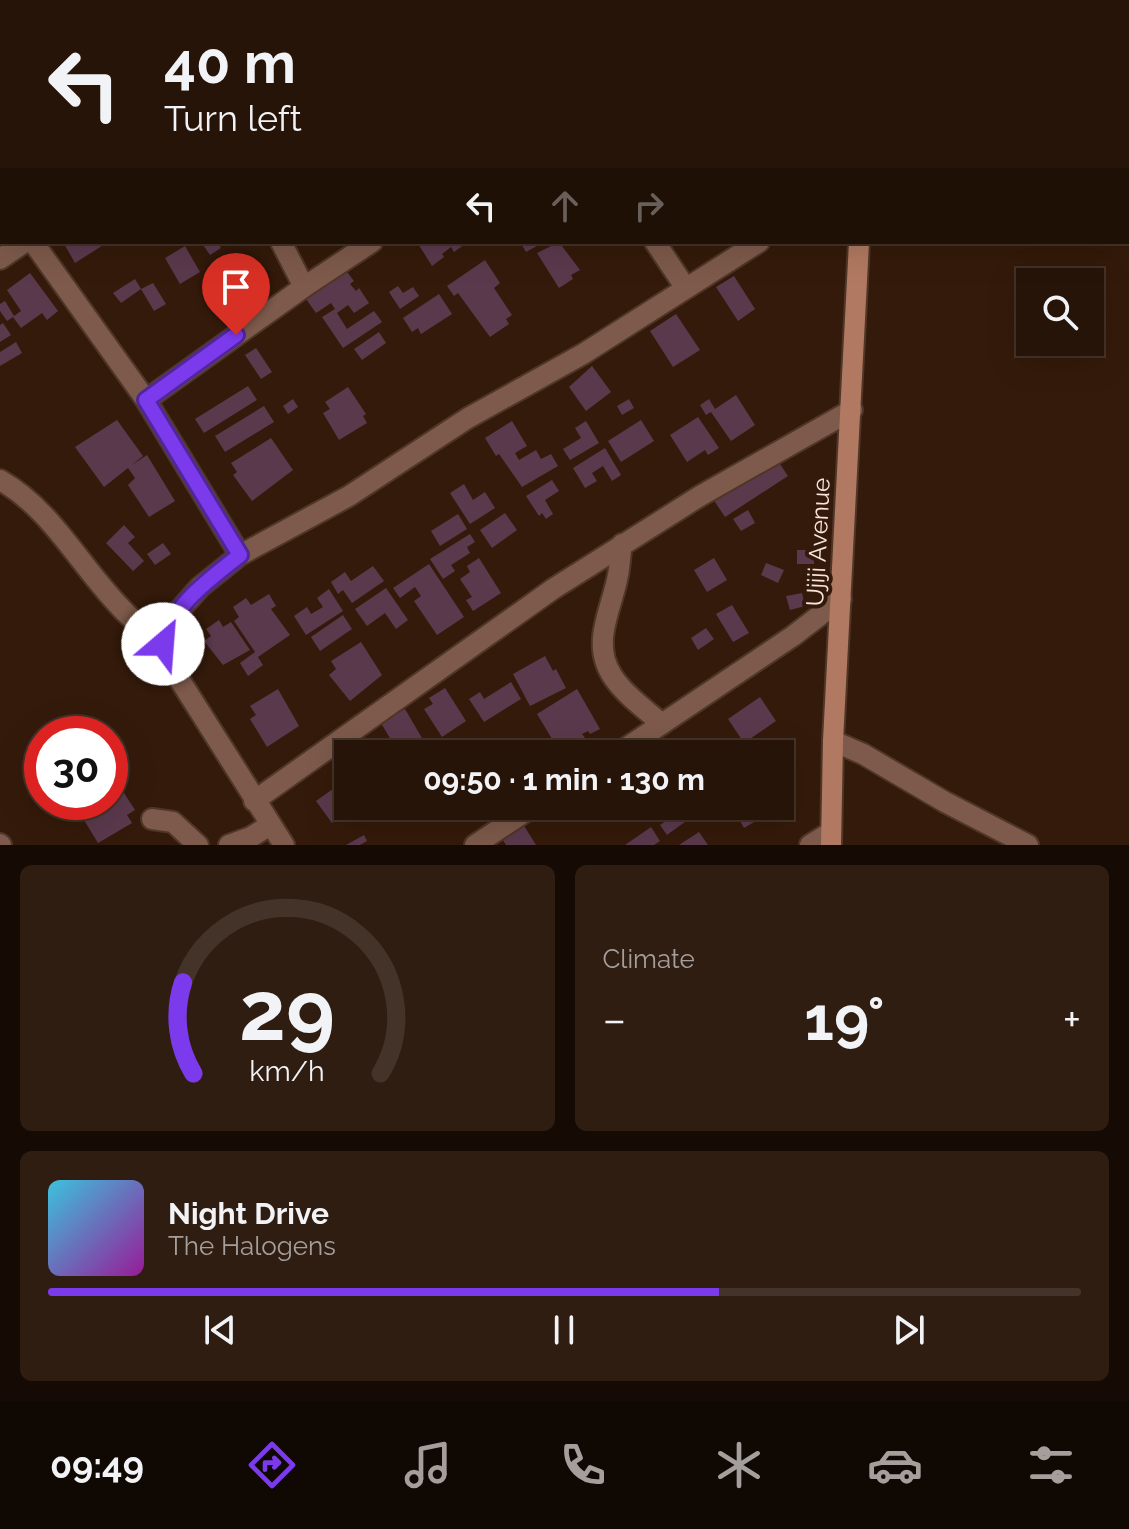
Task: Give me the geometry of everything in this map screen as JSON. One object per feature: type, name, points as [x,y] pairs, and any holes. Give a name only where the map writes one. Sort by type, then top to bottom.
[{"type":"main road","name":"Ujiji Avenue","points":[[831,839],[833,741],[859,244]]},
{"type":"street","points":[[0,259],[22,244]]},
{"type":"street","points":[[34,244],[146,400],[240,555]]},
{"type":"street","points":[[282,244],[304,287]]},
{"type":"street","points":[[146,400],[369,244]]},
{"type":"street","points":[[656,244],[685,287]]},
{"type":"street","points":[[284,845],[164,655],[163,644],[171,620],[200,587],[240,555],[349,496],[468,418],[583,354],[756,244]]},
{"type":"street","points":[[254,801],[553,589],[700,496],[852,410]]},
{"type":"street","points":[[6,490],[37,508],[128,615],[163,644]]},
{"type":"street","points":[[622,544],[618,575],[603,629],[606,663],[619,684],[662,724]]},
{"type":"street","points":[[638,740],[793,636],[841,599]]},
{"type":"street","points":[[833,741],[863,754],[945,802],[1028,845]]},
{"type":"street","points":[[152,819],[173,822],[198,845]]},
{"type":"street","points":[[475,845],[513,820]]},
{"type":"street","points":[[229,845],[251,837],[270,825]]},
{"type":"street","points":[[810,845],[831,839]]},
{"type":"building","points":[[64,244],[105,244],[75,263]]},
{"type":"building","points":[[202,244],[218,244],[221,248],[210,255]]},
{"type":"building","points":[[418,244],[465,244],[454,252],[451,247],[432,266]]},
{"type":"building","points":[[521,244],[540,244],[526,252]]},
{"type":"building","points":[[560,244],[580,270],[559,288],[537,253]]},
{"type":"building","points":[[185,246],[200,272],[180,284],[165,258]]},
{"type":"building","points":[[485,260],[500,283],[494,288],[512,315],[506,319],[509,324],[490,337],[458,293],[454,296],[447,286]]},
{"type":"building","points":[[347,272],[354,281],[350,284],[356,291],[359,288],[369,303],[354,313],[348,305],[337,313],[347,329],[374,311],[382,322],[343,348],[322,317],[335,309],[331,303],[316,313],[306,299]]},
{"type":"building","points":[[30,273],[58,311],[47,320],[42,313],[21,328],[13,317],[7,321],[0,311],[0,304],[5,301],[14,316],[21,311],[7,290]]},
{"type":"building","points":[[734,276],[755,309],[738,321],[716,287]]},
{"type":"building","points":[[135,279],[141,289],[121,303],[113,293]]},
{"type":"building","points":[[153,283],[166,304],[154,311],[141,289]]},
{"type":"building","points":[[398,286],[403,293],[413,287],[419,296],[400,309],[389,292]]},
{"type":"building","points":[[439,294],[452,314],[421,334],[418,328],[412,332],[403,318]]},
{"type":"building","points":[[676,314],[700,350],[673,367],[650,331]]},
{"type":"building","points":[[3,323],[11,335],[0,342],[0,325]]},
{"type":"building","points":[[379,332],[386,343],[362,360],[354,349]]},
{"type":"building","points":[[16,342],[22,353],[0,366],[0,352]]},
{"type":"building","points":[[256,348],[272,372],[261,379],[245,355]]},
{"type":"building","points":[[592,366],[611,392],[586,411],[569,387]]},
{"type":"building","points":[[248,386],[257,400],[204,433],[195,419]]},
{"type":"building","points":[[348,387],[366,414],[363,416],[367,423],[339,440],[323,413],[330,409],[325,402]]},
{"type":"building","points":[[736,395],[755,425],[731,441],[711,412],[706,415],[700,405],[709,399],[715,409]]},
{"type":"building","points":[[293,399],[298,407],[288,414],[283,406]]},
{"type":"building","points":[[629,399],[634,408],[622,415],[617,406]]},
{"type":"building","points":[[264,406],[274,422],[225,452],[215,436]]},
{"type":"building","points":[[698,417],[719,448],[708,455],[705,450],[687,462],[670,435]]},
{"type":"building","points":[[117,420],[143,456],[132,465],[147,455],[175,501],[149,517],[128,485],[135,478],[128,468],[104,487],[75,447]]},
{"type":"building","points":[[641,420],[654,441],[621,462],[608,441]]},
{"type":"building","points":[[512,421],[527,446],[515,453],[519,460],[536,450],[541,459],[551,454],[558,466],[522,487],[485,438]]},
{"type":"building","points":[[586,421],[599,443],[570,460],[563,449],[581,438],[575,428]]},
{"type":"building","points":[[271,438],[293,470],[252,501],[233,475],[237,472],[231,463]]},
{"type":"building","points":[[605,448],[621,475],[612,481],[603,466],[592,473],[597,481],[585,488],[573,468]]},
{"type":"building","points":[[774,455],[788,476],[725,517],[711,496]]},
{"type":"building","points":[[552,480],[559,491],[545,500],[553,514],[546,519],[542,513],[539,516],[526,496]]},
{"type":"building","points":[[464,484],[473,500],[485,492],[495,508],[470,524],[450,493]]},
{"type":"building","points":[[748,510],[755,523],[741,531],[733,519]]},
{"type":"building","points":[[505,513],[517,530],[492,548],[480,530]]},
{"type":"building","points":[[458,514],[467,529],[440,546],[431,531]]},
{"type":"building","points":[[124,525],[135,537],[128,543],[144,561],[133,571],[106,543]]},
{"type":"building","points":[[470,534],[475,542],[467,547],[470,553],[451,565],[455,571],[443,579],[430,559]]},
{"type":"building","points":[[163,543],[171,554],[155,565],[147,554]]},
{"type":"building","points":[[797,550],[814,550],[814,564],[797,564]]},
{"type":"building","points":[[479,558],[501,593],[473,611],[466,600],[472,597],[460,579],[470,572],[467,566]]},
{"type":"building","points":[[714,558],[727,580],[707,592],[694,570]]},
{"type":"building","points":[[766,563],[784,570],[778,583],[761,575]]},
{"type":"building","points":[[429,564],[464,617],[437,635],[414,601],[421,596],[415,587],[400,598],[393,588]]},
{"type":"building","points":[[373,566],[384,581],[352,603],[343,590],[338,594],[331,582],[345,572],[351,581]]},
{"type":"building","points":[[386,588],[408,620],[396,629],[385,613],[367,626],[355,609]]},
{"type":"building","points":[[329,589],[343,611],[306,635],[294,616],[307,607],[311,614],[323,607],[317,598]]},
{"type":"building","points":[[802,593],[805,606],[790,610],[786,596]]},
{"type":"building","points":[[269,594],[276,606],[271,609],[290,635],[258,657],[263,665],[248,676],[240,663],[255,652],[234,621],[239,617],[233,607],[246,598],[251,605]]},
{"type":"building","points":[[732,605],[749,633],[733,642],[716,614]]},
{"type":"building","points":[[343,615],[352,629],[320,651],[311,637]]},
{"type":"building","points":[[219,620],[223,627],[231,622],[250,650],[223,665],[204,641],[211,636],[206,629]]},
{"type":"building","points":[[706,628],[714,639],[698,650],[691,638]]},
{"type":"building","points":[[361,642],[382,675],[350,701],[329,675],[336,669],[331,661]]},
{"type":"building","points":[[545,656],[566,688],[530,706],[513,674]]},
{"type":"building","points":[[511,682],[521,699],[484,722],[469,699],[480,692],[484,699]]},
{"type":"building","points":[[445,688],[466,721],[442,737],[424,709],[433,704],[429,698]]},
{"type":"building","points":[[278,689],[299,726],[267,747],[250,719],[256,715],[250,706]]},
{"type":"building","points":[[577,689],[600,729],[582,734],[585,738],[582,740],[553,740],[537,714]]},
{"type":"building","points":[[760,697],[776,721],[748,740],[742,740],[728,719]]},
{"type":"building","points":[[405,709],[423,740],[391,740],[381,723]]},
{"type":"building","points":[[334,788],[336,820],[332,823],[316,801]]},
{"type":"building","points":[[128,799],[135,810],[128,814]]},
{"type":"building","points":[[128,817],[132,823],[98,843],[84,820],[128,820]]},
{"type":"building","points":[[668,820],[688,820],[667,835],[660,825]]},
{"type":"building","points":[[740,820],[758,820],[744,828]]},
{"type":"building","points":[[523,824],[536,845],[506,845],[501,837]]},
{"type":"building","points":[[651,827],[660,841],[654,845],[625,845]]},
{"type":"building","points":[[699,832],[708,845],[679,845]]},
{"type":"building","points":[[364,835],[367,841],[360,845],[346,845]]},
{"type":"route","points":[[163,644],[171,620],[200,587],[240,555],[146,400],[236,335]]}]
